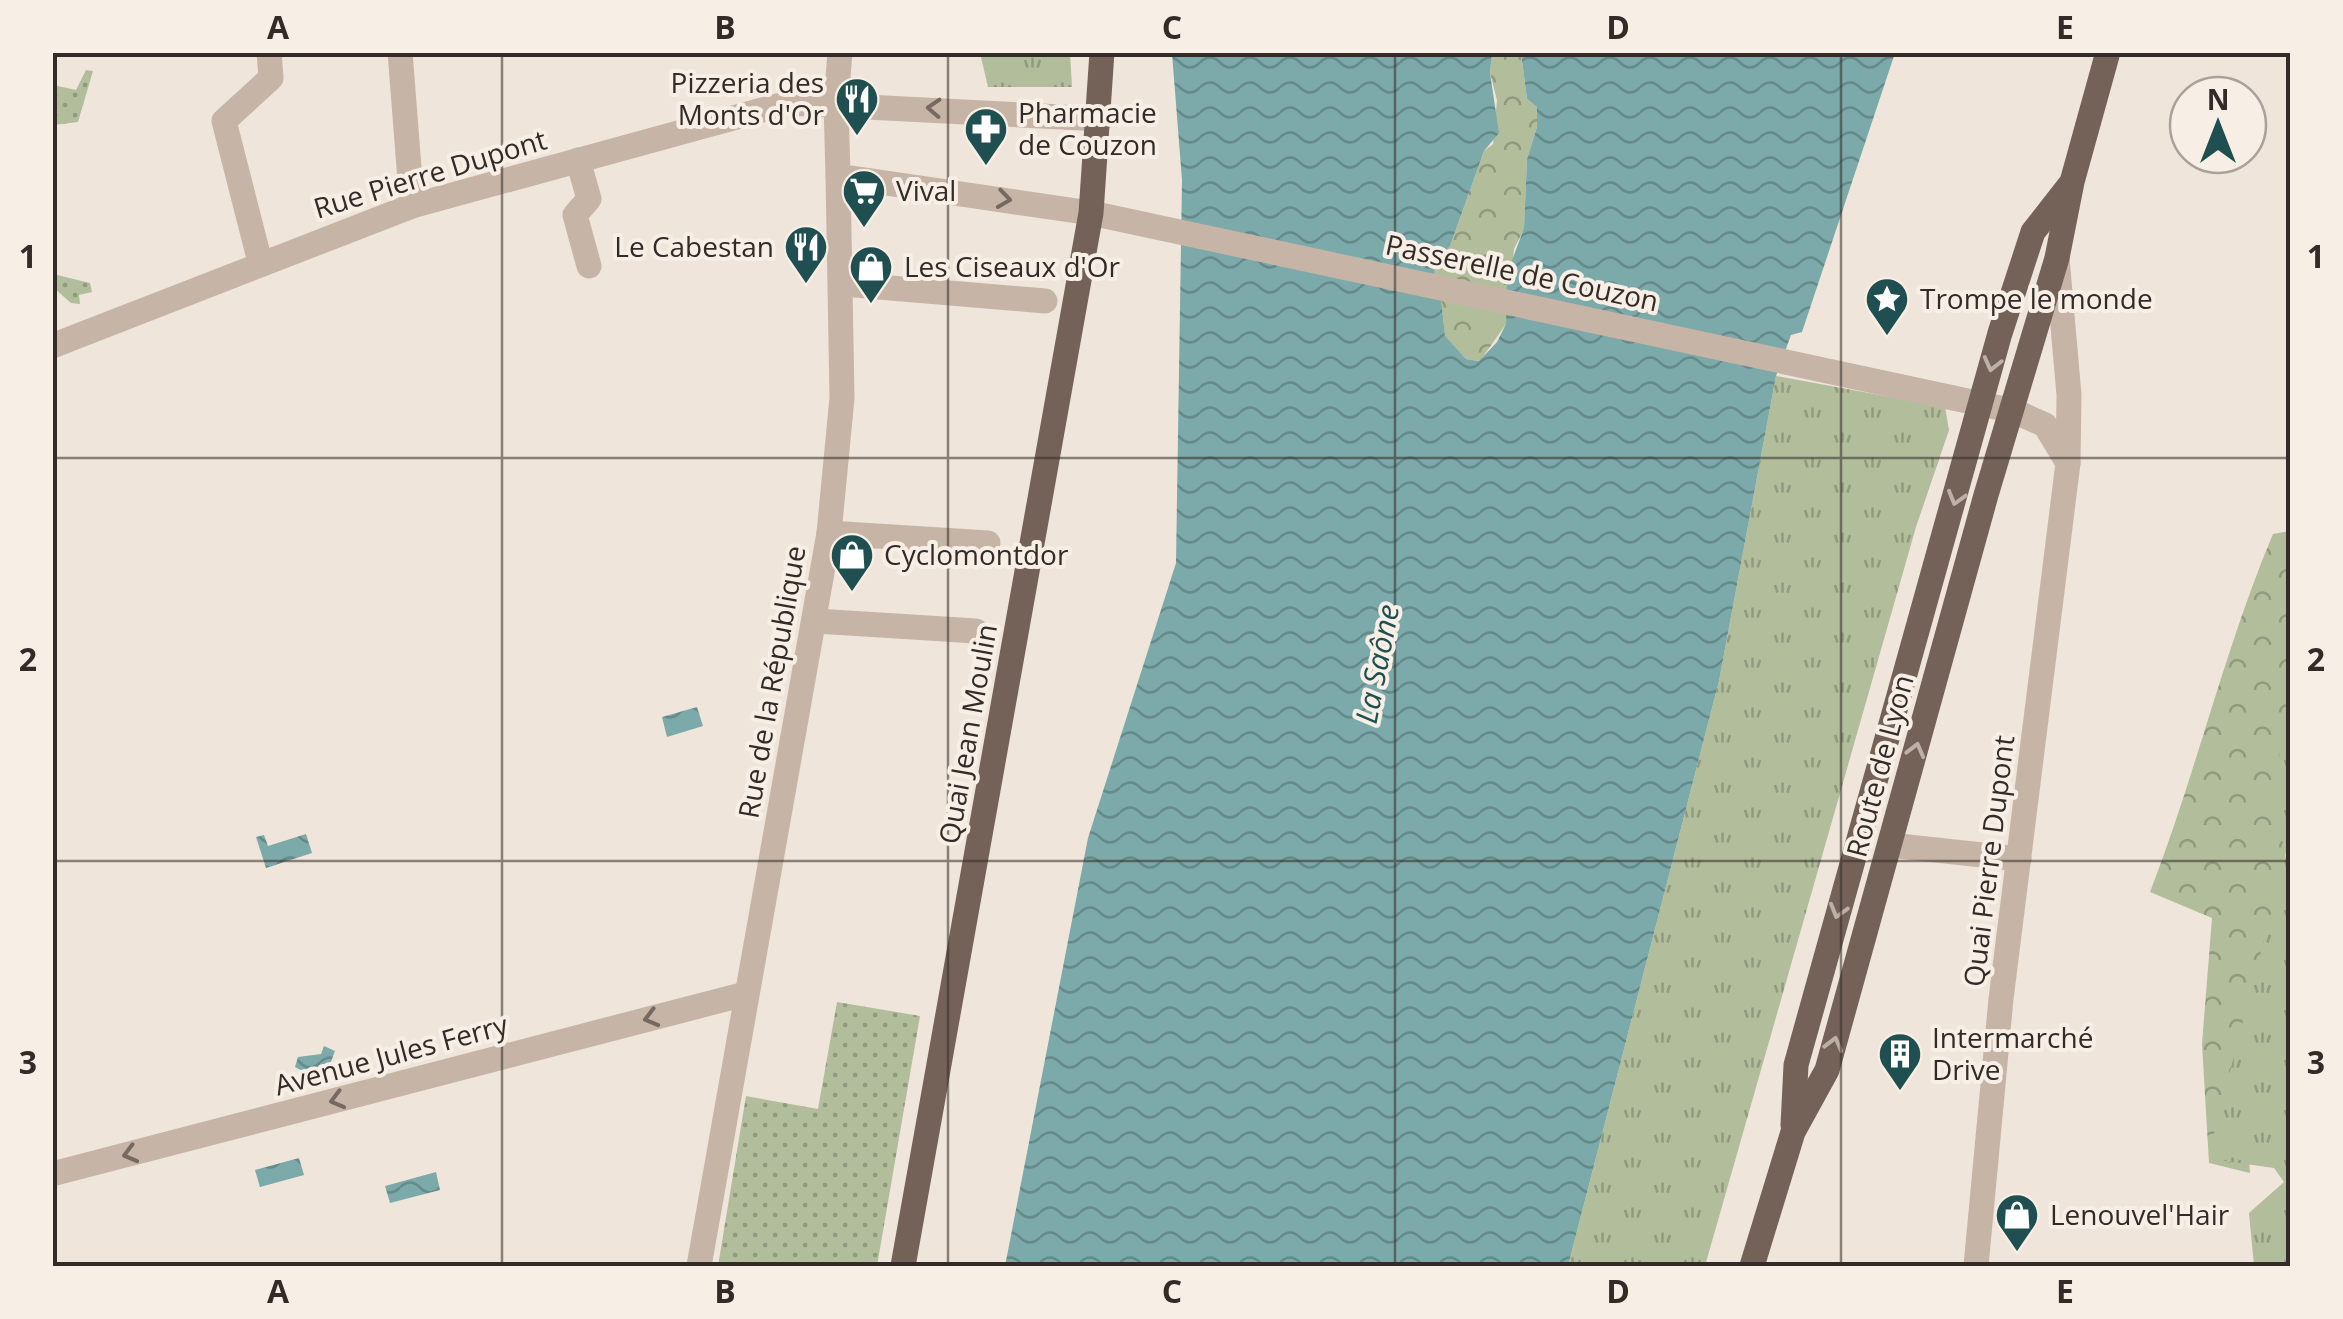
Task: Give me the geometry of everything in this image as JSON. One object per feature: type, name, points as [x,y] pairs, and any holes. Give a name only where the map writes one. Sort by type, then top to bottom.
[{"type":"main road","name":"Quai Jean Moulin","points":[[902,1266],[1090,213],[1101,118],[1102,52]]},
{"type":"main road","name":"Quai Pierre Dupont","points":[[2014,410],[2058,258],[2072,182],[2108,52]]},
{"type":"main road","name":"Quai Pierre Dupont","points":[[1982,404],[2033,232],[2072,182]]},
{"type":"main road","name":"Route de Lyon","points":[[1793,1132],[1796,1065],[1982,404]]},
{"type":"main road","name":"Route de Lyon","points":[[1752,1266],[1793,1132],[1827,1070],[1986,496],[2014,410]]},
{"type":"street","points":[[260,262],[224,120],[271,78],[269,52]]},
{"type":"street","points":[[400,52],[412,206]]},
{"type":"street","name":"Rue de la République","points":[[698,1266],[829,533],[842,398],[843,284],[836,103],[840,52]]},
{"type":"street","name":"Rue Pierre Dupont","points":[[53,342],[412,206],[788,102],[1101,118]]},
{"type":"street","points":[[578,160],[588,199],[575,215],[589,266]]},
{"type":"street","name":"Passerelle de Couzon","points":[[838,176],[1128,220],[2014,410]]},
{"type":"street","name":"Quai Pierre Dupont","points":[[1976,1266],[2019,859],[2068,464],[2069,396],[2058,258]]},
{"type":"street","points":[[843,284],[1045,301]]},
{"type":"street","points":[[2014,410],[2030,414],[2045,425],[2068,464]]},
{"type":"street","points":[[829,533],[988,543]]},
{"type":"street","points":[[816,621],[976,631]]},
{"type":"street","points":[[1890,844],[2019,859]]},
{"type":"street","name":"Avenue Jules Ferry","points":[[52,1174],[746,994]]},
{"type":"green space","points":[[980,53],[1070,53],[1072,87],[988,87]]},
{"type":"green space","points":[[1492,53],[1521,53],[1527,99],[1537,107],[1537,127],[1527,159],[1524,229],[1514,249],[1506,324],[1480,361],[1466,359],[1445,337],[1441,298],[1434,290],[1435,264],[1450,246],[1484,151],[1493,144],[1497,100],[1490,73]]},
{"type":"green space","points":[[86,70],[93,71],[78,122],[53,125],[53,85],[76,90]]},
{"type":"green space","points":[[53,274],[90,283],[92,292],[79,295],[80,304],[71,303],[55,289]]},
{"type":"green space","points":[[1776,376],[1945,407],[1949,430],[1916,527],[1705,1266],[1568,1266],[1719,681]]},
{"type":"green space","points":[[2290,531],[2290,829],[2244,1093],[2250,1173],[2209,1163],[2202,1044],[2212,918],[2150,892],[2273,534]]},
{"type":"green space","points":[[2290,714],[2290,1266],[2254,1266],[2249,1213],[2284,1182],[2274,1168],[2211,1159],[2211,1145],[2287,851],[2266,808]]},
{"type":"green space","points":[[837,1002],[920,1016],[877,1266],[718,1266],[746,1096],[818,1109]]},
{"type":"water","name":"La Saône","points":[[1867,52],[1873,56],[1895,53],[1802,332],[1791,335],[1776,376],[1719,681],[1568,1266],[1005,1266],[1088,838],[1176,563],[1182,180],[1172,53],[1492,53],[1490,73],[1499,133],[1484,151],[1450,246],[1435,264],[1434,290],[1441,298],[1445,336],[1466,359],[1479,361],[1497,342],[1506,324],[1507,274],[1524,228],[1527,159],[1537,127],[1537,107],[1527,99],[1521,53]]},
{"type":"water","points":[[697,707],[703,726],[667,737],[662,717]]},
{"type":"water","points":[[306,834],[312,853],[266,868],[256,837],[264,835],[268,846]]},
{"type":"water","points":[[324,1046],[335,1051],[329,1067],[308,1074],[295,1067],[298,1057],[321,1054]]},
{"type":"water","points":[[299,1158],[304,1175],[260,1187],[255,1170]]},
{"type":"water","points":[[436,1172],[440,1190],[390,1203],[385,1186]]},
{"type":"place","name":"Pizzeria des Monts d'Or","points":[[857,137]]},
{"type":"place","name":"Pharmacie de Couzon","points":[[986,167]]},
{"type":"place","name":"Vival","points":[[864,229]]},
{"type":"place","name":"Le Cabestan","points":[[806,285]]},
{"type":"place","name":"Les Ciseaux d'Or","points":[[871,305]]},
{"type":"place","name":"Trompe le monde","points":[[1887,337]]},
{"type":"place","name":"Cyclomontdor","points":[[852,593]]},
{"type":"place","name":"Intermarché Drive","points":[[1900,1092]]},
{"type":"place","name":"Lenouvel'Hair","points":[[2017,1253]]}]
